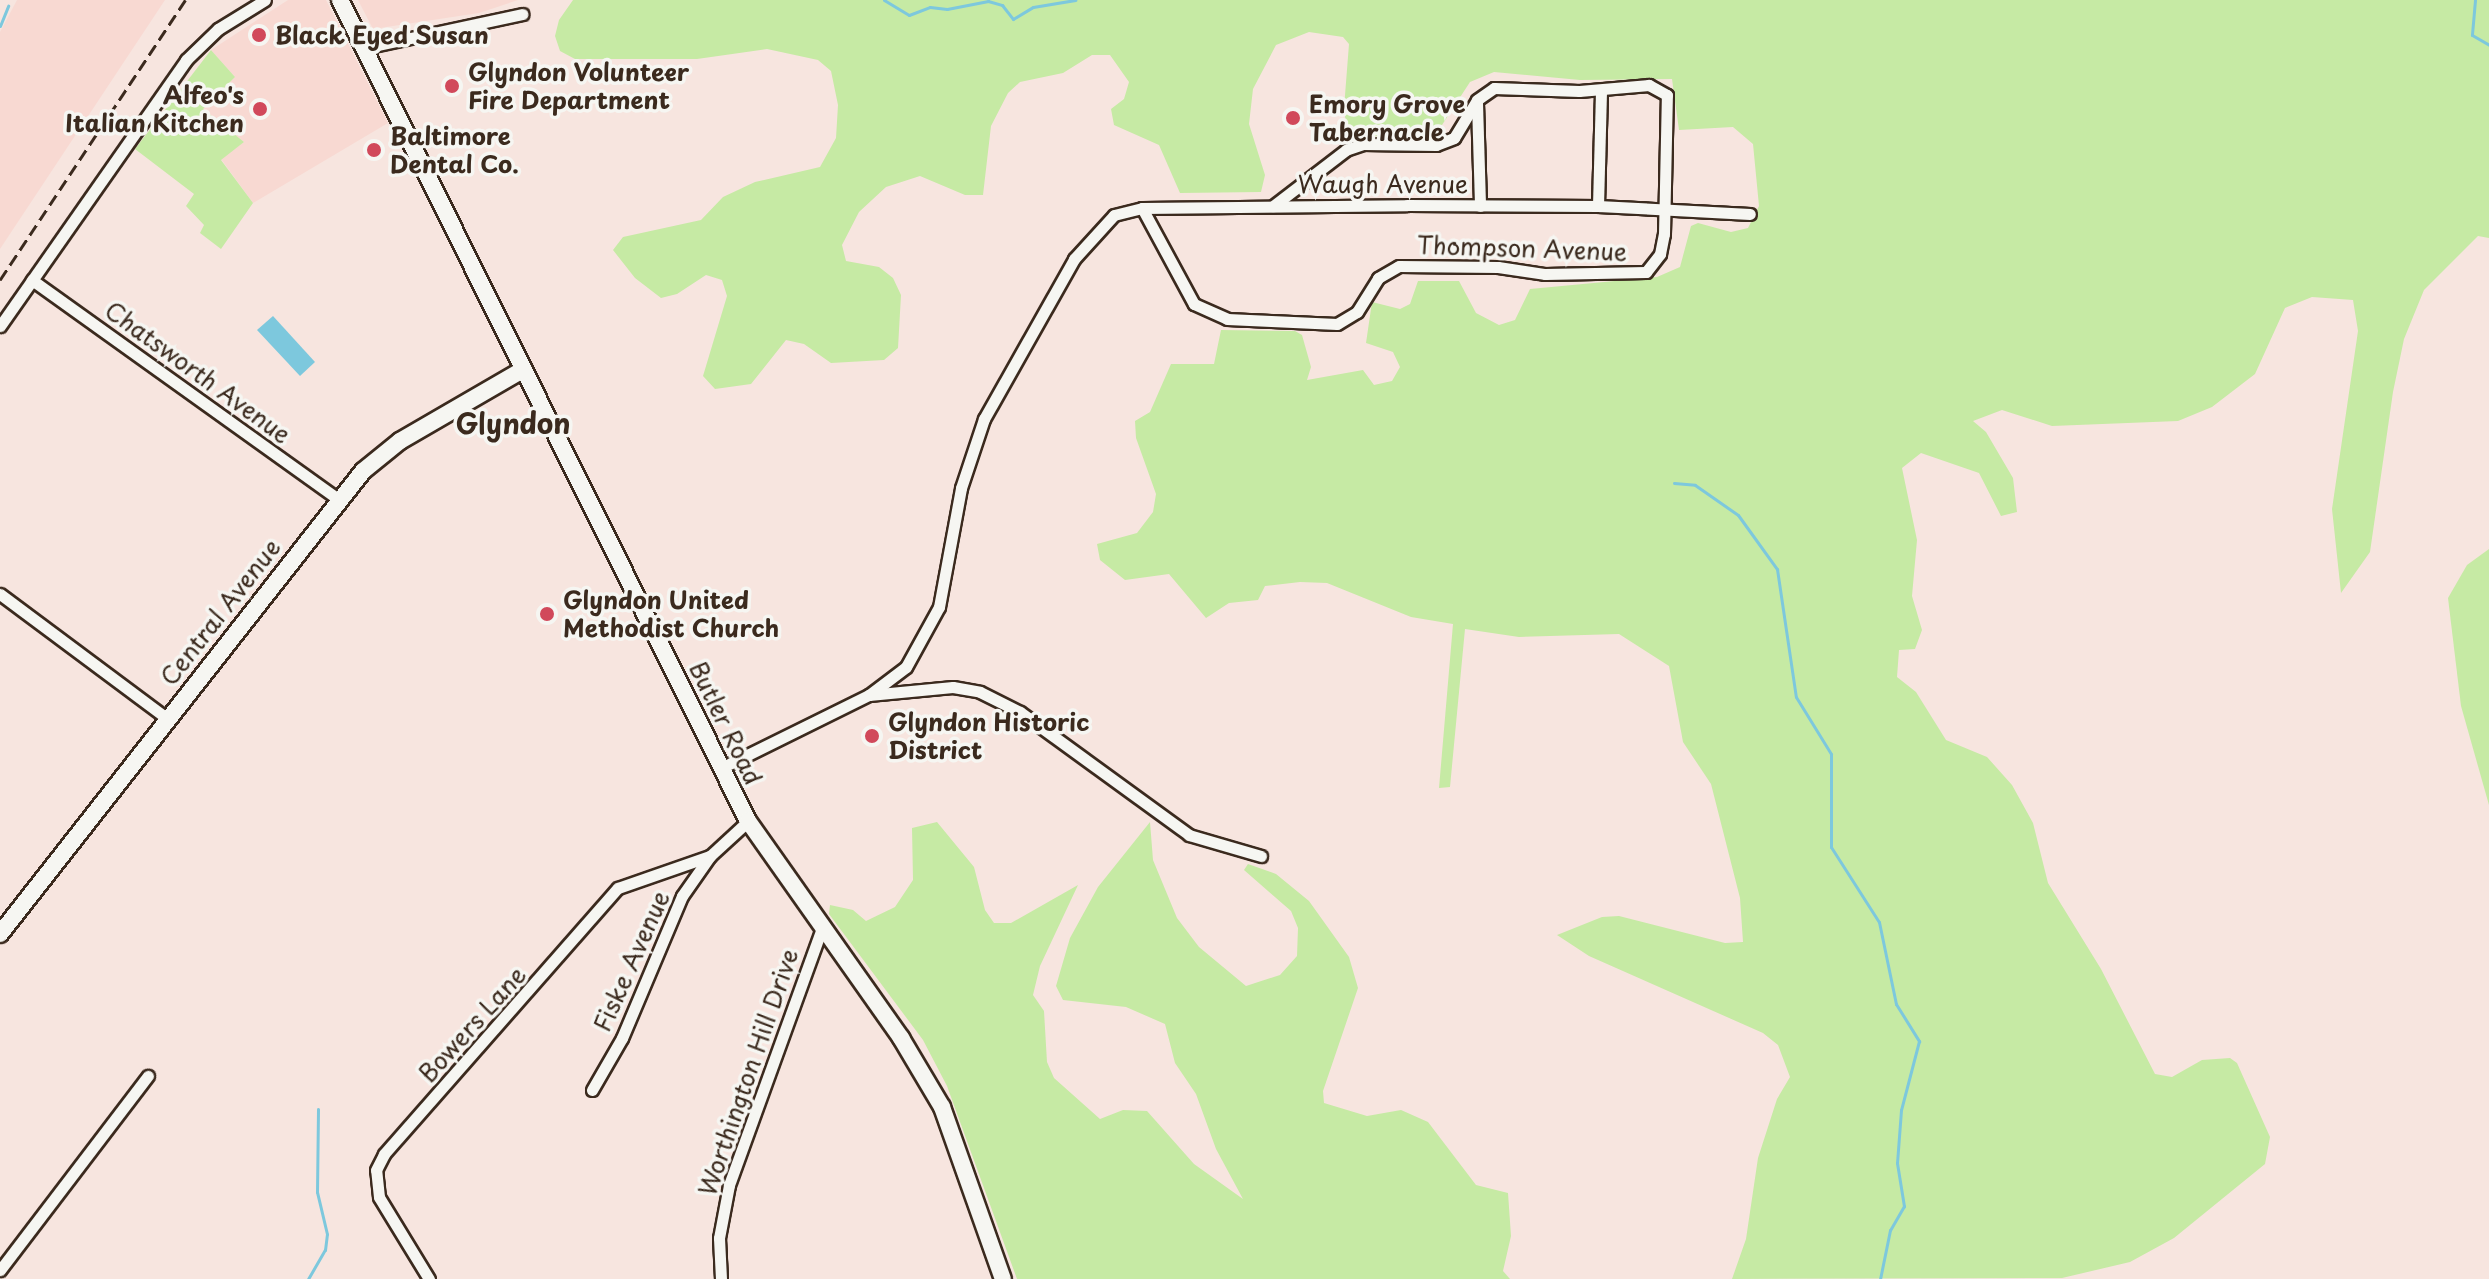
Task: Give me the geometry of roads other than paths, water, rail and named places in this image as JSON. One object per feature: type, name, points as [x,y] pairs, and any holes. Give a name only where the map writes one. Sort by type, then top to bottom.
[{"type":"main road","name":"Butler Road","points":[[340,0],[748,821],[901,1038],[942,1107],[1003,1279]]},
{"type":"main road","name":"Central Avenue","points":[[0,934],[338,499],[386,451],[524,369]]},
{"type":"street","points":[[0,326],[186,60],[218,29],[265,0]]},
{"type":"street","points":[[364,48],[522,14]]},
{"type":"street","points":[[1273,206],[1346,150],[1363,144],[1445,143],[1461,133],[1477,100],[1505,85],[1601,91],[1649,85],[1667,95],[1662,207]]},
{"type":"street","points":[[1598,206],[1601,91]]},
{"type":"street","points":[[1477,100],[1480,206]]},
{"type":"street","name":"Waugh Avenue","points":[[869,695],[906,667],[932,625],[975,443],[1025,343],[1056,292],[1095,232],[1114,215],[1142,208],[1273,206],[1662,207],[1750,214]]},
{"type":"street","name":"Thompson Avenue","points":[[1142,208],[1194,304],[1227,319],[1337,324],[1357,312],[1378,278],[1399,266],[1498,267],[1545,274],[1635,274],[1653,268],[1662,246],[1662,207]]},
{"type":"street","name":"Chatsworth Avenue","points":[[32,280],[338,499]]},
{"type":"street","points":[[0,594],[168,719]]},
{"type":"street","points":[[721,768],[869,695],[953,687],[980,692],[1020,712],[1189,835],[1261,856]]},
{"type":"street","name":"Fiske Avenue","points":[[592,1090],[622,1038],[682,896],[710,856],[748,821]]},
{"type":"street","name":"Bowers Lane","points":[[429,1279],[379,1197],[376,1170],[384,1154],[618,888],[710,856]]},
{"type":"street","name":"Worthington Hill Drive","points":[[721,1279],[719,1238],[729,1185],[822,928]]},
{"type":"street","points":[[0,1270],[148,1076]]},
{"type":"water","points":[[273,316],[315,362],[300,376],[257,330]]},
{"type":"waterway","points":[[884,0],[909,15],[930,7],[947,9],[988,1],[1002,5],[1013,19],[1033,7],[1075,0]]},
{"type":"waterway","points":[[2475,0],[2472,35],[2489,45]]},
{"type":"waterway","points":[[0,26],[8,6]]},
{"type":"waterway","points":[[1674,483],[1695,485],[1738,515],[1777,569],[1796,697],[1831,754],[1831,847],[1879,922],[1896,1004],[1919,1041],[1901,1110],[1897,1163],[1904,1206],[1890,1230],[1880,1279]]},
{"type":"waterway","points":[[308,1279],[325,1250],[327,1234],[317,1192],[318,1109]]},
{"type":"railway","points":[[0,280],[185,0]]},
{"type":"place","name":"Black Eyed Susan","points":[[259,35]]},
{"type":"place","name":"Glyndon Volunteer Fire Department","points":[[452,86]]},
{"type":"place","name":"Alfeo's Italian Kitchen","points":[[260,109]]},
{"type":"place","name":"Emory Grove Tabernacle","points":[[1293,118]]},
{"type":"place","name":"Baltimore Dental Co.","points":[[374,150]]},
{"type":"place","name":"Glyndon United Methodist Church","points":[[547,614]]},
{"type":"place","name":"Glyndon Historic District","points":[[872,736]]},
{"type":"district","name":"Glyndon","points":[[513,423]]}]
